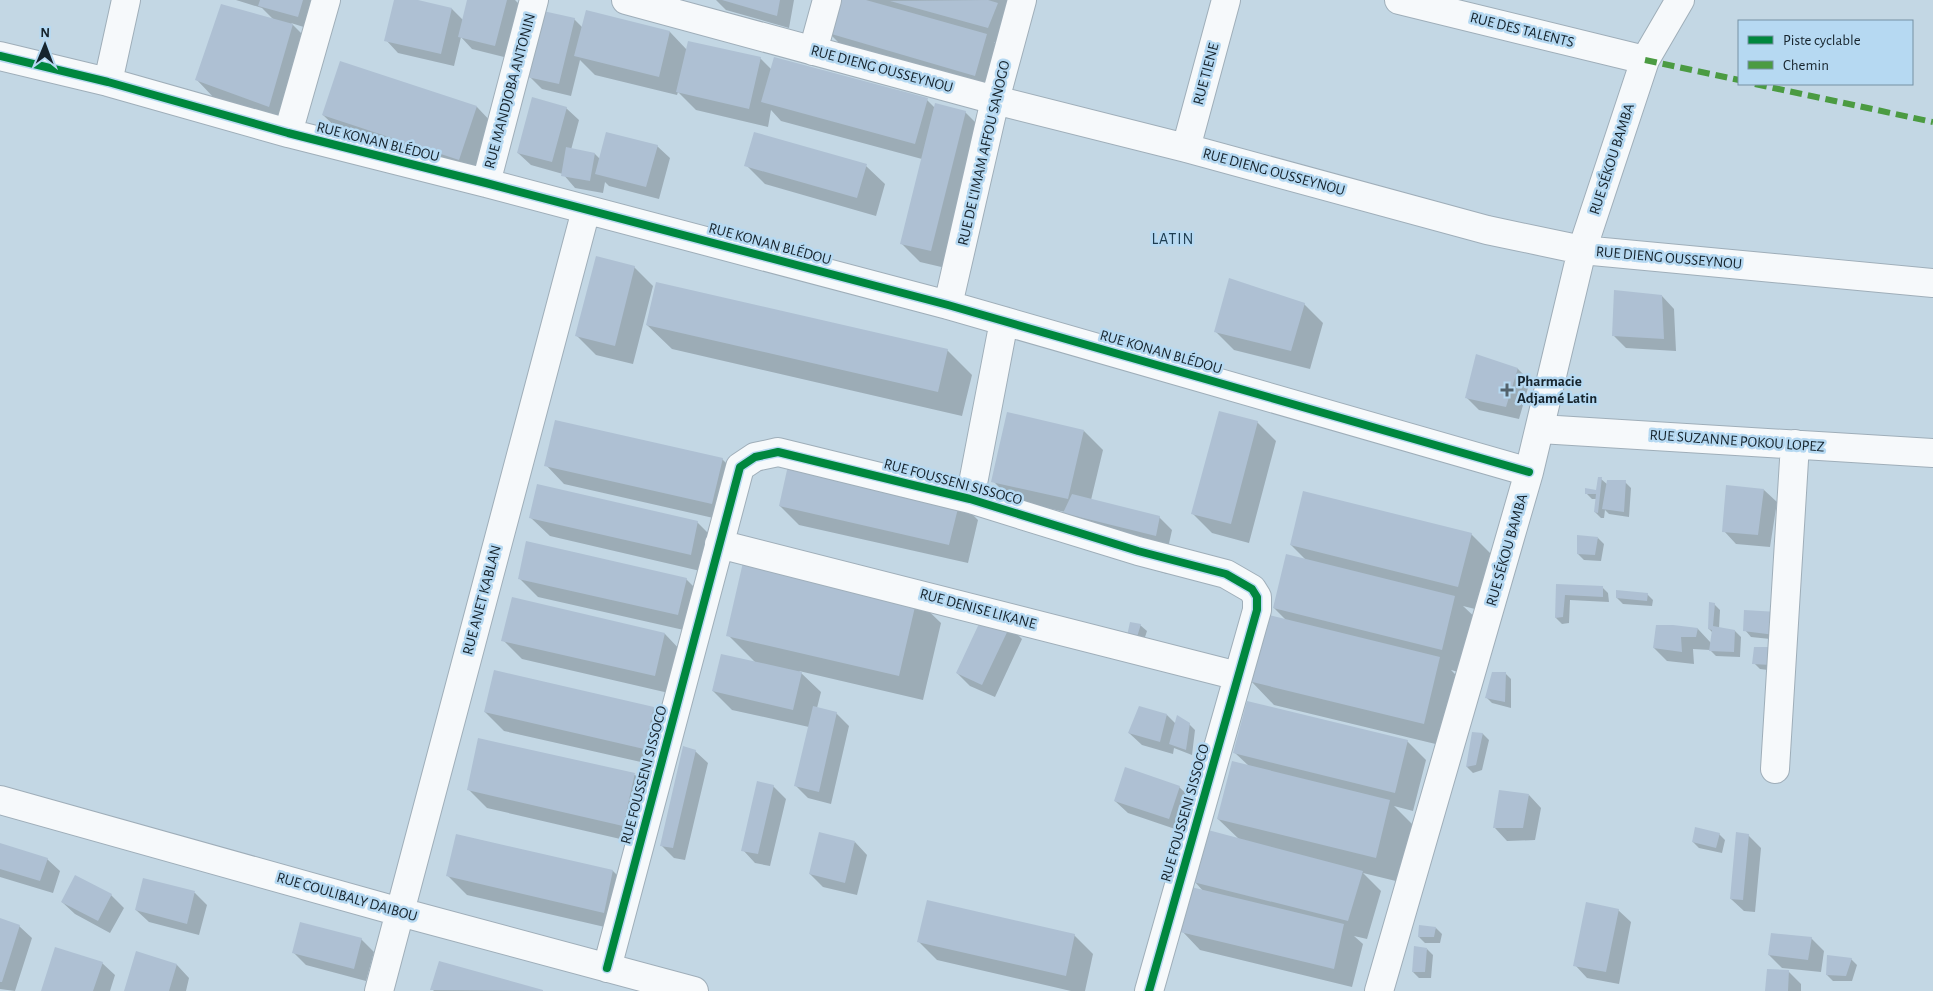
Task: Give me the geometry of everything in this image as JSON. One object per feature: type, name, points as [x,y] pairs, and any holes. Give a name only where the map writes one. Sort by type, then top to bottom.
[{"type":"street","points":[[108,82],[126,0]]},
{"type":"street","points":[[288,133],[326,0]]},
{"type":"street","name":"RUE MANDJOBA ANTONIN","points":[[486,182],[534,0]]},
{"type":"street","name":"RUE DIENG OUSSEYNOU","points":[[626,0],[996,100],[1186,148],[1487,230],[1582,250],[1933,283]]},
{"type":"street","points":[[813,51],[827,0]]},
{"type":"street","name":"RUE DE L'IMAM AFFOU SANOGO","points":[[948,306],[996,100],[1022,0]]},
{"type":"street","name":"RUE TIENE","points":[[1186,148],[1226,0]]},
{"type":"street","name":"RUE DES TALENTS","points":[[1399,0],[1645,60]]},
{"type":"street","name":"RUE SÉKOU BAMBA","points":[[1379,991],[1529,472],[1582,250],[1645,60],[1680,0]]},
{"type":"street","name":"RUE KONAN BLÉDOU","points":[[0,56],[108,82],[288,133],[486,182],[1004,321],[1529,472]]},
{"type":"street","name":"RUE ANET KABLAN","points":[[379,991],[586,210]]},
{"type":"street","points":[[970,500],[1004,321]]},
{"type":"street","name":"RUE SUZANNE POKOU LOPEZ","points":[[1540,428],[1933,453]]},
{"type":"street","points":[[1775,768],[1795,444]]},
{"type":"street","name":"RUE FOUSSENI SISSOCO","points":[[607,968],[740,467],[756,457],[778,452],[970,500],[1138,551],[1195,565],[1226,574],[1252,589],[1257,597],[1257,610],[1149,991]]},
{"type":"street","name":"RUE DENISE LIKANE","points":[[719,544],[1238,676]]},
{"type":"street","name":"RUE COULIBALY DAIBOU","points":[[0,800],[174,847],[400,912],[694,991]]},
{"type":"building","points":[[260,0],[303,0],[298,17],[258,6]]},
{"type":"building","points":[[394,0],[418,0],[452,8],[441,54],[384,41]]},
{"type":"building","points":[[467,0],[507,0],[495,46],[458,37]]},
{"type":"building","points":[[722,0],[780,0],[777,16]]},
{"type":"building","points":[[837,0],[866,0],[987,34],[975,76],[828,33]]},
{"type":"building","points":[[988,0],[998,3],[988,28],[890,1]]},
{"type":"building","points":[[221,4],[293,24],[269,107],[195,80]]},
{"type":"building","points":[[586,10],[670,31],[659,77],[574,56]]},
{"type":"building","points":[[543,11],[575,18],[559,84],[527,77]]},
{"type":"building","points":[[688,41],[761,57],[749,109],[676,92]]},
{"type":"building","points":[[774,57],[928,98],[915,144],[761,102]]},
{"type":"building","points":[[340,61],[477,106],[459,160],[322,115]]},
{"type":"building","points":[[532,97],[567,107],[552,162],[517,153]]},
{"type":"building","points":[[935,103],[966,111],[931,251],[900,244]]},
{"type":"building","points":[[606,132],[658,145],[646,187],[595,174]]},
{"type":"building","points":[[754,132],[867,164],[857,198],[744,166]]},
{"type":"building","points":[[566,147],[595,153],[590,181],[561,176]]},
{"type":"building","points":[[596,256],[635,266],[615,346],[575,336]]},
{"type":"building","points":[[1229,278],[1305,303],[1291,351],[1214,332]]},
{"type":"building","points":[[656,282],[948,349],[938,392],[646,325]]},
{"type":"building","points":[[1614,290],[1662,295],[1664,339],[1612,336]]},
{"type":"building","points":[[1476,354],[1518,368],[1506,407],[1465,398]]},
{"type":"building","points":[[1219,411],[1258,421],[1231,524],[1191,514]]},
{"type":"building","points":[[1007,412],[1084,430],[1068,499],[991,482]]},
{"type":"building","points":[[555,420],[723,458],[712,504],[544,466]]},
{"type":"building","points":[[789,461],[960,500],[949,545],[779,506]]},
{"type":"building","points":[[1598,477],[1602,477],[1598,513],[1594,512],[1596,494],[1585,494],[1585,488],[1596,490]]},
{"type":"building","points":[[1607,480],[1626,480],[1624,512],[1602,509]]},
{"type":"building","points":[[537,484],[698,521],[691,555],[529,518]]},
{"type":"building","points":[[1726,485],[1764,489],[1758,535],[1722,532]]},
{"type":"building","points":[[1303,491],[1472,533],[1458,587],[1290,545]]},
{"type":"building","points":[[1072,494],[1160,516],[1156,536],[1063,513]]},
{"type":"building","points":[[1577,535],[1598,537],[1595,555],[1577,554]]},
{"type":"building","points":[[526,541],[687,578],[678,615],[518,579]]},
{"type":"building","points":[[1286,554],[1455,596],[1442,650],[1273,608]]},
{"type":"building","points":[[744,558],[917,598],[899,676],[726,636]]},
{"type":"building","points":[[1556,584],[1603,586],[1603,597],[1565,595],[1563,617],[1555,618]]},
{"type":"building","points":[[1616,590],[1648,593],[1647,601],[1616,598]]},
{"type":"building","points":[[512,597],[665,633],[655,676],[501,641]]},
{"type":"building","points":[[1709,602],[1715,603],[1713,626],[1735,630],[1734,652],[1709,651],[1712,630],[1708,629]]},
{"type":"building","points":[[1744,610],[1778,612],[1775,635],[1743,631]]},
{"type":"building","points":[[984,613],[1010,626],[982,685],[956,673]]},
{"type":"building","points":[[1265,614],[1440,657],[1424,724],[1248,681]]},
{"type":"building","points":[[1130,622],[1141,624],[1137,637],[1127,636]]},
{"type":"building","points":[[1656,625],[1698,628],[1696,637],[1681,637],[1682,652],[1653,648]]},
{"type":"building","points":[[1754,647],[1769,647],[1771,665],[1752,664]]},
{"type":"building","points":[[721,654],[802,672],[793,710],[712,691]]},
{"type":"building","points":[[494,670],[654,707],[644,749],[484,712]]},
{"type":"building","points":[[1492,672],[1506,672],[1505,702],[1485,698]]},
{"type":"building","points":[[1247,701],[1408,740],[1395,793],[1233,753]]},
{"type":"building","points":[[813,706],[837,712],[819,792],[794,786]]},
{"type":"building","points":[[1139,706],[1167,714],[1160,742],[1128,733]]},
{"type":"building","points":[[1177,715],[1190,723],[1186,750],[1169,744]]},
{"type":"building","points":[[1472,732],[1483,733],[1476,765],[1466,767]]},
{"type":"building","points":[[478,738],[635,773],[623,826],[467,790]]},
{"type":"building","points":[[683,746],[696,750],[673,848],[660,846]]},
{"type":"building","points":[[1232,761],[1390,800],[1376,858],[1217,819]]},
{"type":"building","points":[[1125,767],[1180,786],[1169,819],[1114,801]]},
{"type":"building","points":[[757,781],[774,785],[758,854],[741,851]]},
{"type":"building","points":[[1499,790],[1529,794],[1523,828],[1493,828]]},
{"type":"building","points":[[1695,827],[1720,833],[1716,848],[1692,842]]},
{"type":"building","points":[[1208,830],[1363,871],[1348,921],[1193,882]]},
{"type":"building","points":[[819,832],[855,841],[845,883],[809,874]]},
{"type":"building","points":[[1736,832],[1749,834],[1743,900],[1730,899]]},
{"type":"building","points":[[456,834],[613,870],[604,913],[446,876]]},
{"type":"building","points":[[0,843],[48,858],[40,881],[0,869]]},
{"type":"building","points":[[75,875],[112,894],[98,921],[61,902]]},
{"type":"building","points":[[143,878],[195,891],[187,924],[135,910]]},
{"type":"building","points":[[1191,887],[1344,924],[1334,969],[1180,932]]},
{"type":"building","points":[[927,900],[1075,934],[1066,976],[917,942]]},
{"type":"building","points":[[1586,902],[1619,909],[1606,972],[1573,966]]},
{"type":"building","points":[[0,918],[20,925],[2,982],[0,982]]},
{"type":"building","points":[[300,922],[362,938],[354,969],[292,953]]},
{"type":"building","points":[[1419,925],[1436,927],[1434,937],[1418,937]]},
{"type":"building","points":[[1771,933],[1812,937],[1808,960],[1768,955]]},
{"type":"building","points":[[1414,946],[1427,948],[1425,972],[1412,972]]},
{"type":"building","points":[[55,947],[103,962],[93,991],[41,991]]},
{"type":"building","points":[[136,951],[177,964],[169,991],[124,991]]},
{"type":"building","points":[[1827,955],[1852,958],[1846,976],[1826,975]]},
{"type":"building","points":[[439,961],[543,990],[543,991],[430,990]]},
{"type":"building","points":[[1767,969],[1789,970],[1788,991],[1765,991]]},
{"type":"marked path","points":[[1645,60],[1738,80]]},
{"type":"marked path","points":[[1760,85],[1933,122]]},
{"type":"cycle path","points":[[0,56],[108,82],[288,133],[486,183],[948,305],[1529,472]]},
{"type":"cycle path","points":[[607,968],[740,467],[755,457],[778,452],[970,499],[1138,551],[1226,574],[1252,589],[1257,597],[1257,610],[1149,991]]},
{"type":"place","name":"Pharmacie Adjamé Latin","points":[[1507,390]]},
{"type":"district","name":"LATIN","points":[[1173,239]]}]
